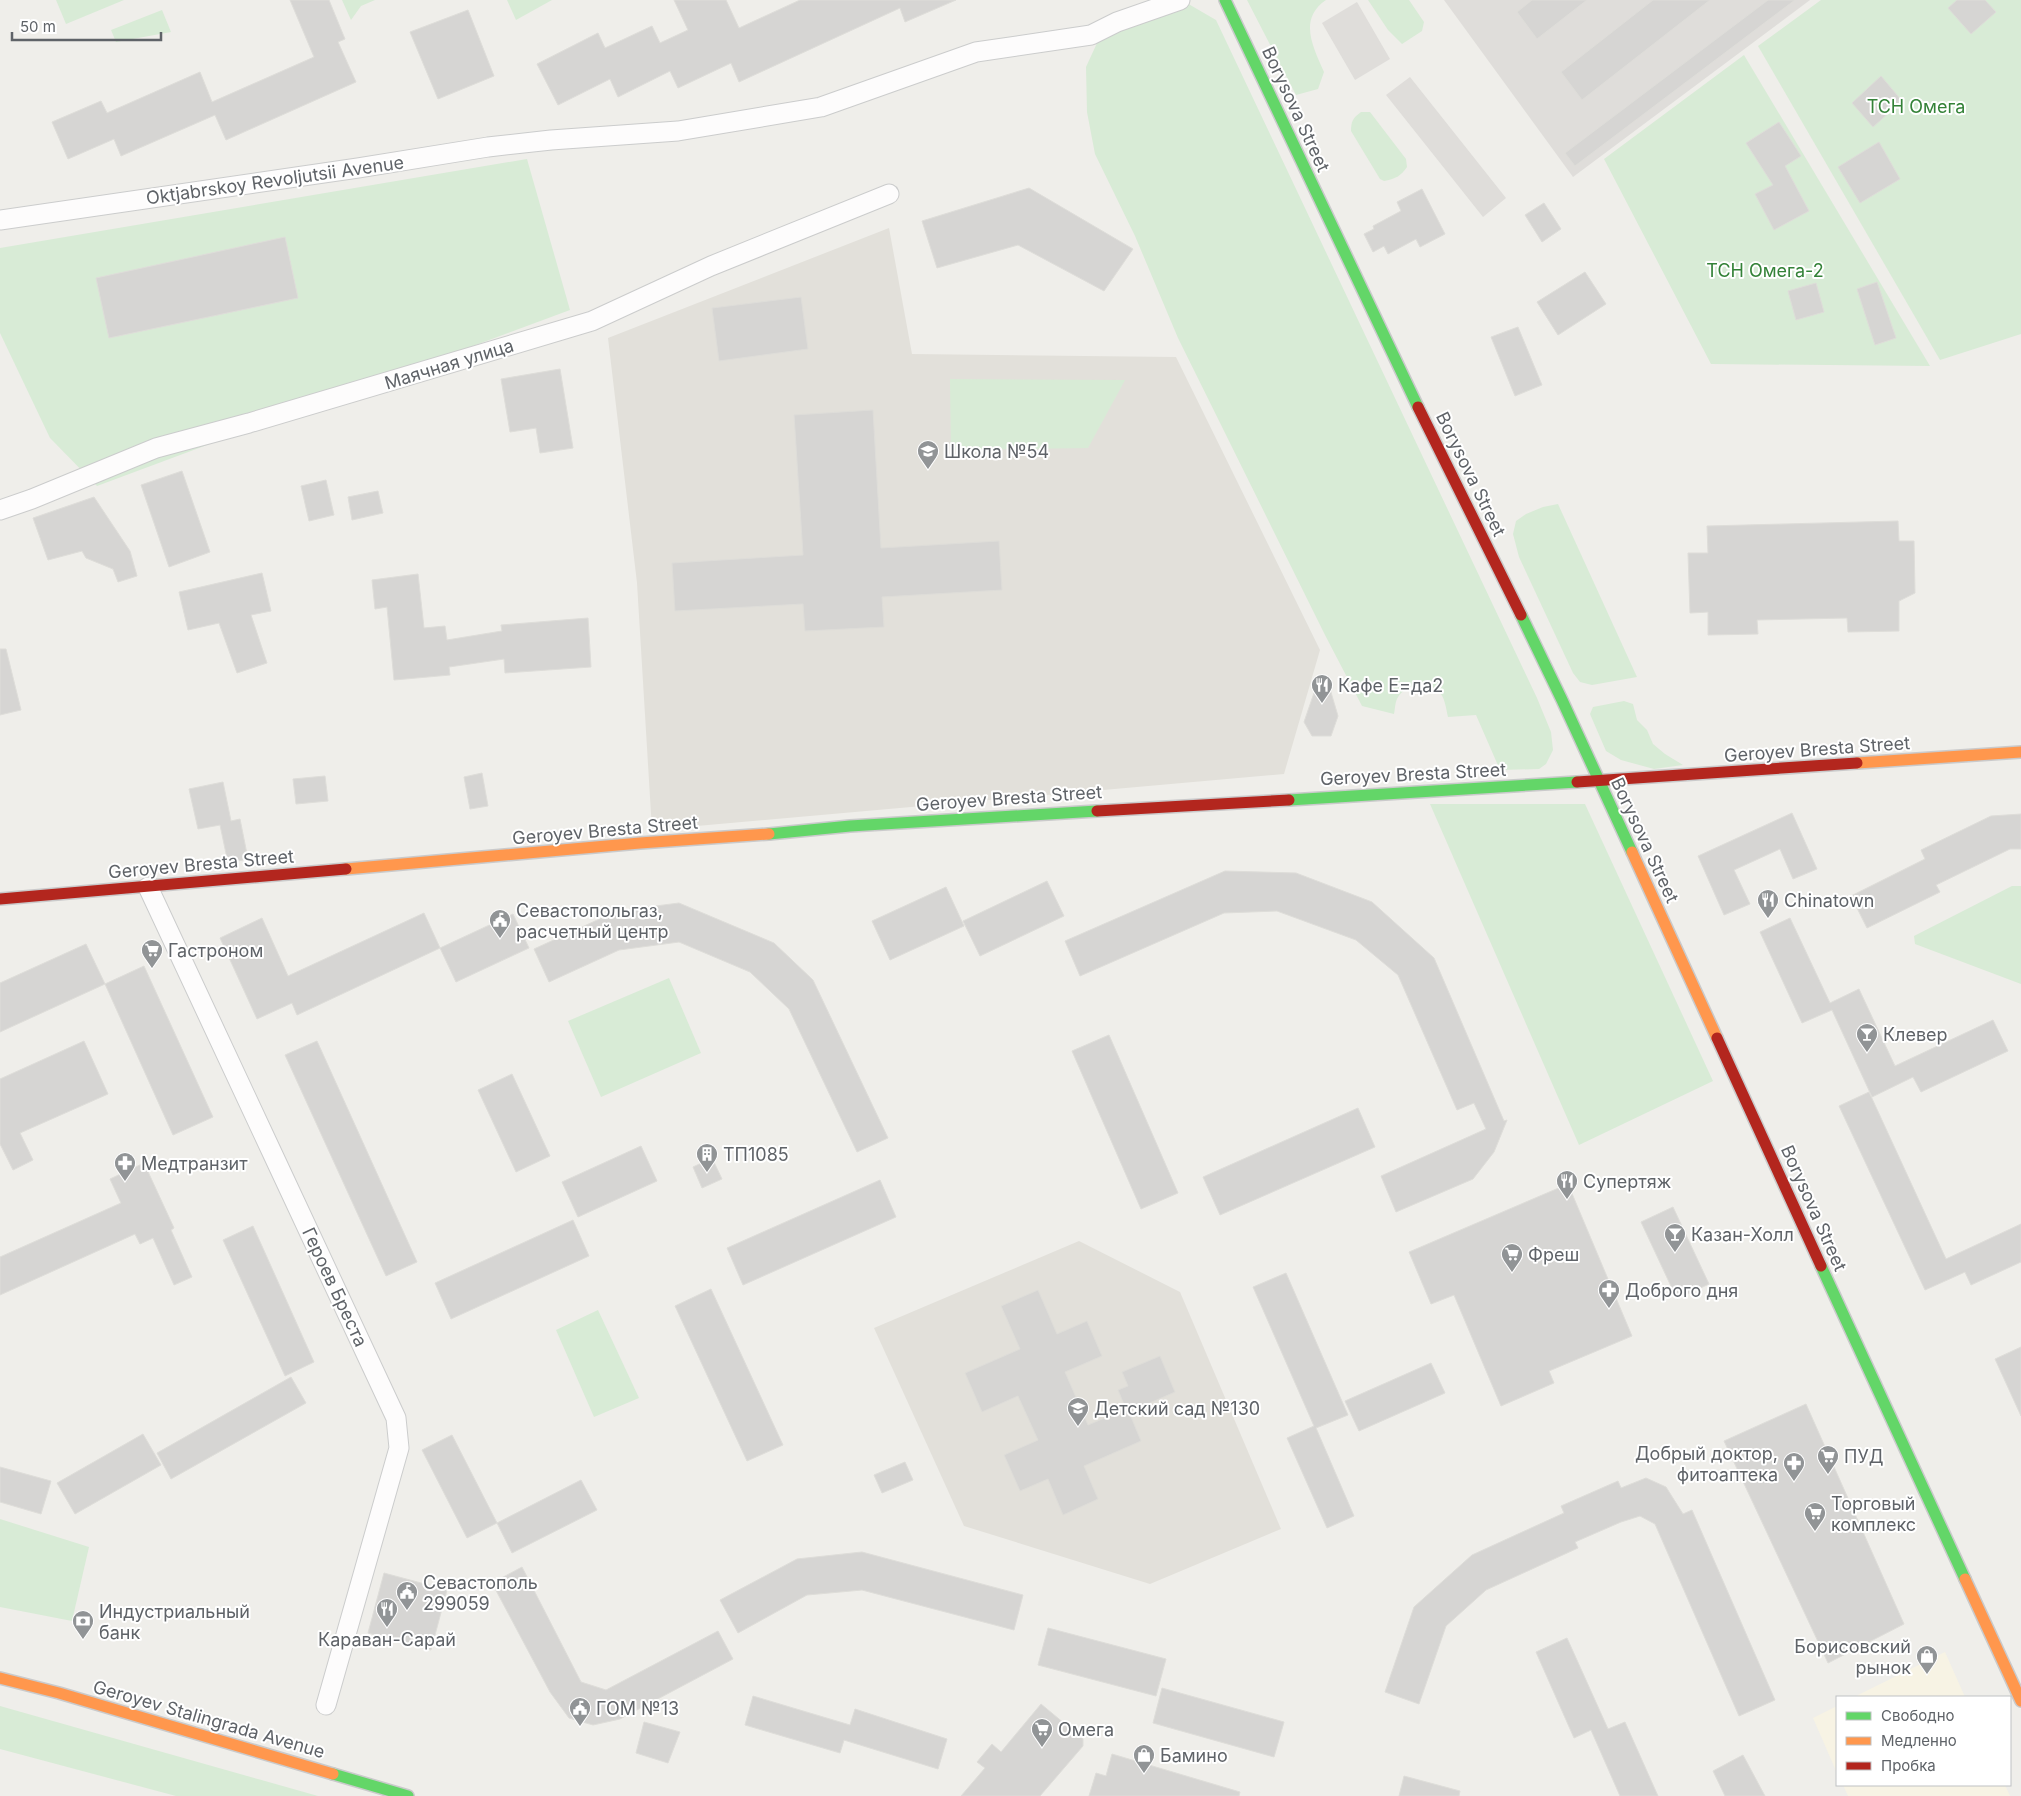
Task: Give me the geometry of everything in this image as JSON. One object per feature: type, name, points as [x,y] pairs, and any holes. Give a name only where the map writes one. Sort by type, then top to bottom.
[{"type":"main road","name":"Borysova Street","points":[[1225,0],[1378,325],[1558,691],[2021,1701]]},
{"type":"main road","name":"Geroyev Bresta Street","points":[[0,899],[850,826],[1598,781],[2021,752]]},
{"type":"main road","name":"Geroyev Stalingrada Avenue","points":[[0,1678],[59,1693],[408,1796]]},
{"type":"street","name":"Oktjabrskoy Revoljutsii Avenue","points":[[0,220],[488,147],[551,140],[678,131],[820,107],[976,52],[1091,35],[1117,22],[1180,0]]},
{"type":"street","name":"Маячная улица","points":[[0,510],[32,499],[156,448],[259,420],[592,321],[711,266],[889,194]]},
{"type":"street","name":"Героев Бреста","points":[[148,887],[234,1067],[396,1418],[399,1448],[326,1705]]},
{"type":"shaded area","points":[[1444,0],[1810,0],[1573,177]]},
{"type":"shaded area","points":[[1357,2],[1390,59],[1355,80],[1322,23]]},
{"type":"shaded area","points":[[1410,77],[1506,198],[1483,217],[1386,95]]},
{"type":"shaded area","name":"Школа №54","points":[[889,228],[912,354],[1176,357],[1320,650],[1284,774],[652,830],[637,583],[608,338]]},
{"type":"shaded area","name":"Детский сад №130","points":[[1079,1241],[1180,1292],[1281,1529],[1150,1584],[964,1526],[874,1328]]},
{"type":"shaded area","name":"Борисовский рынок","points":[[1945,1652],[1965,1696],[1856,1696]]},
{"type":"shaded area","name":"Борисовский рынок","points":[[1836,1706],[1836,1771],[1813,1718]]},
{"type":"shaded area","points":[[1843,1786],[2005,1786],[2010,1796],[1848,1796]]},
{"type":"green space","points":[[56,0],[124,0],[66,24]]},
{"type":"green space","points":[[342,0],[375,0],[361,6],[351,20]]},
{"type":"green space","points":[[507,0],[552,0],[516,20]]},
{"type":"green space","points":[[1247,0],[1326,0],[1317,8],[1312,16],[1310,25],[1312,43],[1324,72],[1318,89],[1296,95]]},
{"type":"green space","points":[[1368,0],[1409,0],[1424,22],[1422,31],[1402,44],[1388,30]]},
{"type":"green space","name":"ТСН Омега","points":[[1821,0],[2021,0],[2021,334],[1940,360],[1758,46]]},
{"type":"green space","points":[[1185,2],[1216,20],[1537,698],[1551,732],[1553,750],[1546,764],[1539,769],[1500,770],[1476,715],[1448,717],[1442,696],[1438,691],[1428,686],[1410,687],[1400,694],[1396,702],[1394,714],[1362,706],[1178,338],[1135,236],[1095,154],[1087,112],[1086,67],[1103,30]]},
{"type":"green space","points":[[162,10],[171,32],[116,42],[111,30]]},
{"type":"green space","name":"ТСН Омега-2","points":[[1744,55],[1930,366],[1711,364],[1604,159]]},
{"type":"green space","points":[[1361,112],[1370,112],[1406,159],[1407,167],[1397,177],[1384,181],[1380,179],[1351,131],[1353,120]]},
{"type":"green space","points":[[527,159],[570,310],[97,486],[50,438],[0,333],[0,248]]},
{"type":"green space","points":[[950,379],[1125,380],[1088,448],[951,450]]},
{"type":"green space","points":[[1558,504],[1637,677],[1592,685],[1580,682],[1573,673],[1519,557],[1513,534],[1516,521],[1526,514],[1543,507]]},
{"type":"green space","points":[[1624,701],[1633,704],[1637,720],[1647,730],[1653,744],[1683,765],[1654,769],[1621,760],[1606,751],[1590,714],[1593,707]]},
{"type":"green space","points":[[1430,804],[1585,804],[1713,1081],[1579,1145]]},
{"type":"green space","points":[[2012,886],[2021,886],[2021,984],[1915,944],[1914,936]]},
{"type":"green space","points":[[669,978],[701,1053],[601,1097],[568,1021]]},
{"type":"green space","points":[[598,1310],[639,1398],[594,1417],[556,1330]]},
{"type":"green space","points":[[0,1519],[89,1547],[72,1621],[0,1607]]},
{"type":"green space","points":[[0,1706],[318,1796],[176,1796],[0,1749]]},
{"type":"building","points":[[290,0],[329,0],[345,39],[338,42],[356,82],[226,140],[215,115],[121,156],[114,139],[68,159],[52,122],[101,101],[107,113],[200,72],[212,102],[314,57]]},
{"type":"building","points":[[674,0],[726,0],[739,28],[800,0],[956,0],[905,22],[900,8],[739,82],[731,63],[678,88],[670,71],[618,97],[610,79],[558,105],[537,64],[598,33],[605,48],[652,26],[660,43],[688,30]]},
{"type":"building","points":[[1532,0],[1587,0],[1537,39],[1517,12]]},
{"type":"building","points":[[1653,0],[1710,0],[1582,100],[1561,72]]},
{"type":"building","points":[[1768,0],[1795,0],[1575,166],[1565,153]]},
{"type":"building","points":[[1957,0],[1985,0],[1996,12],[1971,34],[1948,8]]},
{"type":"building","points":[[468,10],[494,76],[438,99],[410,32]]},
{"type":"building","points":[[1881,76],[1902,101],[1873,127],[1852,103]]},
{"type":"building","points":[[1779,122],[1801,156],[1785,166],[1809,211],[1774,230],[1755,194],[1773,185],[1746,143]]},
{"type":"building","points":[[1879,142],[1900,179],[1860,203],[1838,167]]},
{"type":"building","points":[[1029,188],[1133,249],[1104,291],[1018,245],[937,268],[922,221]]},
{"type":"building","points":[[1422,189],[1445,234],[1420,247],[1416,239],[1388,254],[1384,246],[1373,252],[1364,234],[1374,229],[1373,226],[1401,211],[1397,202]]},
{"type":"building","points":[[1544,203],[1561,229],[1542,242],[1525,215]]},
{"type":"building","points":[[285,237],[298,298],[109,338],[96,278]]},
{"type":"building","points":[[1585,272],[1606,304],[1558,335],[1537,302]]},
{"type":"building","points":[[1877,282],[1896,338],[1875,345],[1857,289]]},
{"type":"building","points":[[1816,283],[1824,312],[1796,320],[1788,291]]},
{"type":"building","points":[[801,297],[808,349],[719,361],[712,308]]},
{"type":"building","points":[[1518,327],[1542,385],[1515,396],[1491,337]]},
{"type":"building","points":[[560,369],[573,448],[540,453],[536,428],[510,432],[501,379]]},
{"type":"building","points":[[873,410],[881,548],[999,541],[1002,590],[882,597],[884,627],[805,631],[803,604],[675,611],[672,563],[803,555],[794,415]]},
{"type":"building","points":[[182,471],[210,552],[169,567],[141,485]]},
{"type":"building","points":[[326,480],[334,515],[309,521],[301,486]]},
{"type":"building","points":[[378,491],[383,513],[352,520],[348,497]]},
{"type":"building","points":[[94,497],[130,551],[137,576],[118,582],[113,569],[86,558],[82,551],[48,560],[33,518]]},
{"type":"building","points":[[1898,521],[1899,541],[1914,541],[1915,593],[1899,601],[1899,631],[1848,632],[1847,618],[1757,620],[1758,634],[1708,635],[1708,612],[1690,613],[1688,553],[1708,553],[1707,526]]},
{"type":"building","points":[[262,573],[271,611],[251,615],[267,663],[237,673],[219,623],[188,630],[179,592]]},
{"type":"building","points":[[418,574],[424,628],[445,626],[447,640],[502,631],[501,625],[588,618],[591,667],[505,673],[504,659],[449,667],[450,675],[394,680],[387,607],[375,609],[372,580]]},
{"type":"building","points":[[0,649],[6,649],[21,710],[0,715]]},
{"type":"building","name":"Кафе Е=да2","points":[[1330,689],[1338,716],[1331,736],[1312,736],[1304,722],[1314,693]]},
{"type":"building","points":[[482,773],[488,806],[470,809],[464,777]]},
{"type":"building","points":[[325,776],[328,801],[296,804],[293,779]]},
{"type":"building","points":[[223,782],[231,821],[240,819],[248,859],[228,863],[220,825],[198,829],[189,789]]},
{"type":"building","points":[[1792,813],[1817,869],[1793,879],[1780,849],[1734,870],[1750,904],[1724,915],[1698,856]]},
{"type":"building","points":[[2021,814],[2021,849],[2010,849],[1936,885],[1940,892],[1867,928],[1851,896],[1925,859],[1921,850],[1991,816]]},
{"type":"building","points":[[1225,871],[1296,873],[1372,902],[1434,958],[1504,1121],[1507,1120],[1494,1152],[1473,1179],[1396,1212],[1381,1176],[1486,1129],[1474,1103],[1457,1110],[1398,975],[1356,940],[1277,911],[1224,913],[1080,976],[1065,941]]},
{"type":"building","points":[[1047,881],[1064,916],[980,956],[963,921]]},
{"type":"building","points":[[946,887],[964,926],[890,960],[872,921]]},
{"type":"building","points":[[679,903],[774,943],[813,980],[888,1138],[857,1152],[789,1009],[750,972],[679,942],[619,950],[549,982],[534,949],[617,911]]},
{"type":"building","points":[[424,913],[440,948],[297,1015],[292,1003],[257,1019],[220,938],[262,918],[288,976]]},
{"type":"building","points":[[513,914],[529,948],[456,982],[440,948]]},
{"type":"building","points":[[1790,918],[1830,1003],[1859,989],[1895,1066],[1993,1020],[2008,1051],[1921,1092],[1913,1077],[1872,1097],[1832,1010],[1802,1023],[1760,932]]},
{"type":"building","points":[[86,944],[105,984],[0,1032],[0,983]]},
{"type":"building","points":[[144,966],[213,1117],[173,1135],[105,984]]},
{"type":"building","points":[[1109,1035],[1178,1193],[1141,1209],[1072,1051]]},
{"type":"building","points":[[84,1041],[108,1094],[20,1133],[33,1160],[13,1170],[0,1144],[0,1079]]},
{"type":"building","points":[[317,1041],[417,1262],[386,1276],[285,1055]]},
{"type":"building","points":[[512,1074],[550,1156],[516,1172],[478,1090]]},
{"type":"building","points":[[1869,1092],[1946,1259],[2021,1224],[2021,1262],[1971,1285],[1965,1272],[1925,1290],[1839,1106]]},
{"type":"building","points":[[1358,1108],[1375,1147],[1220,1215],[1203,1177]]},
{"type":"building","points":[[641,1146],[657,1181],[578,1217],[562,1182]]},
{"type":"building","name":"ТП1085","points":[[712,1158],[722,1179],[702,1188],[693,1167]]},
{"type":"building","points":[[144,1163],[174,1228],[171,1230],[192,1277],[174,1285],[153,1238],[140,1244],[135,1234],[0,1295],[0,1257],[121,1203],[110,1179]]},
{"type":"building","points":[[880,1180],[896,1217],[743,1285],[727,1248]]},
{"type":"building","name":"Фреш","points":[[1568,1184],[1632,1336],[1549,1371],[1554,1383],[1501,1406],[1454,1295],[1431,1304],[1409,1252]]},
{"type":"building","name":"Казан-Холл","points":[[1673,1207],[1709,1284],[1677,1299],[1641,1222]]},
{"type":"building","points":[[573,1220],[589,1256],[451,1319],[435,1283]]},
{"type":"building","points":[[253,1226],[314,1362],[285,1376],[223,1240]]},
{"type":"building","points":[[1286,1273],[1348,1415],[1316,1428],[1354,1516],[1327,1528],[1287,1438],[1314,1426],[1253,1287]]},
{"type":"building","points":[[711,1289],[783,1445],[747,1461],[675,1306]]},
{"type":"building","points":[[1038,1290],[1057,1334],[1087,1321],[1102,1356],[1065,1372],[1088,1425],[1126,1409],[1118,1390],[1128,1386],[1122,1372],[1160,1356],[1175,1392],[1129,1412],[1141,1441],[1084,1466],[1098,1499],[1063,1515],[1048,1479],[1020,1491],[1004,1455],[1038,1440],[1018,1396],[982,1412],[965,1373],[1020,1349],[1001,1306]]},
{"type":"building","points":[[2021,1347],[2021,1416],[1995,1359]]},
{"type":"building","points":[[1431,1363],[1445,1393],[1359,1431],[1345,1401]]},
{"type":"building","points":[[291,1377],[306,1403],[171,1479],[157,1453]]},
{"type":"building","name":"Торговый комплекс","points":[[1806,1404],[1904,1624],[1828,1663],[1724,1441]]},
{"type":"building","points":[[143,1434],[161,1465],[75,1514],[57,1483]]},
{"type":"building","points":[[452,1435],[497,1523],[467,1538],[422,1450]]},
{"type":"building","points":[[905,1462],[913,1480],[882,1493],[874,1475]]},
{"type":"building","points":[[0,1467],[51,1481],[41,1514],[0,1502]]},
{"type":"building","points":[[1646,1478],[1666,1487],[1683,1514],[1692,1510],[1775,1700],[1739,1716],[1655,1524],[1640,1516],[1575,1542],[1578,1548],[1486,1590],[1446,1626],[1419,1704],[1385,1692],[1414,1607],[1472,1555],[1564,1513],[1561,1506],[1618,1481],[1621,1488]]},
{"type":"building","points":[[581,1480],[597,1510],[512,1553],[497,1523]]},
{"type":"building","points":[[862,1552],[1023,1595],[1014,1630],[862,1590],[807,1595],[738,1633],[720,1600],[797,1559]]},
{"type":"building","points":[[522,1567],[581,1682],[606,1690],[718,1631],[733,1659],[620,1719],[593,1725],[569,1718],[550,1692],[492,1583]]},
{"type":"building","name":"Севастополь 299059","points":[[384,1573],[447,1590],[431,1650],[368,1633]]},
{"type":"building","points":[[1048,1628],[1166,1659],[1156,1696],[1038,1665]]},
{"type":"building","points":[[1567,1638],[1608,1729],[1625,1722],[1658,1796],[1620,1796],[1591,1730],[1574,1738],[1536,1652]]},
{"type":"building","points":[[1162,1688],[1284,1722],[1274,1757],[1153,1723]]},
{"type":"building","points":[[753,1696],[850,1725],[855,1709],[947,1739],[938,1769],[844,1740],[840,1753],[745,1725]]},
{"type":"building","name":"Омега","points":[[1041,1704],[1083,1739],[1083,1746],[1040,1796],[961,1796],[985,1768],[977,1762],[992,1744],[1001,1752]]},
{"type":"building","points":[[644,1722],[680,1732],[668,1763],[636,1753]]},
{"type":"building","name":"Бамино","points":[[1112,1754],[1240,1792],[1239,1796],[1089,1796],[1096,1773],[1106,1776]]},
{"type":"building","points":[[1743,1755],[1765,1796],[1725,1796],[1713,1771]]},
{"type":"building","points":[[1404,1776],[1460,1791],[1459,1796],[1399,1796]]},
{"type":"traffic: fast","points":[[1225,0],[1418,407]]},
{"type":"traffic: fast","points":[[1521,615],[1632,852]]},
{"type":"traffic: fast","points":[[1289,800],[1577,782]]},
{"type":"traffic: fast","points":[[769,834],[850,826],[1097,811]]},
{"type":"traffic: fast","points":[[1821,1266],[1965,1579]]},
{"type":"traffic: fast","points":[[333,1774],[408,1796]]},
{"type":"traffic: slow","points":[[1857,763],[2021,752]]},
{"type":"traffic: slow","points":[[346,869],[640,843],[769,834]]},
{"type":"traffic: slow","points":[[1632,852],[1717,1038]]},
{"type":"traffic: slow","points":[[1965,1579],[2021,1701]]},
{"type":"traffic: slow","points":[[0,1678],[59,1693],[333,1774]]},
{"type":"traffic: jam","points":[[1418,407],[1521,615]]},
{"type":"traffic: jam","points":[[1577,782],[1857,763]]},
{"type":"traffic: jam","points":[[1097,811],[1289,800]]},
{"type":"traffic: jam","points":[[0,899],[346,869]]},
{"type":"traffic: jam","points":[[1717,1038],[1821,1266]]},
{"type":"place","name":"Школа №54","points":[[928,470]]},
{"type":"place","name":"Кафе Е=да2","points":[[1322,704]]},
{"type":"place","name":"Chinatown","points":[[1768,919]]},
{"type":"place","name":"Севастопольгаз, расчетный центр","points":[[500,939]]},
{"type":"place","name":"Гастроном","points":[[152,969]]},
{"type":"place","name":"Клевер","points":[[1867,1053]]},
{"type":"place","name":"ТП1085","points":[[707,1173]]},
{"type":"place","name":"Медтранзит","points":[[125,1182]]},
{"type":"place","name":"Супертяж","points":[[1567,1200]]},
{"type":"place","name":"Казан-Холл","points":[[1675,1253]]},
{"type":"place","name":"Фреш","points":[[1512,1273]]},
{"type":"place","name":"Доброго дня","points":[[1609,1309]]},
{"type":"place","name":"Детский сад №130","points":[[1078,1427]]},
{"type":"place","name":"ПУД","points":[[1828,1475]]},
{"type":"place","name":"Добрый доктор, фитоаптека","points":[[1794,1482]]},
{"type":"place","name":"Торговый комплекс","points":[[1815,1532]]},
{"type":"place","name":"Севастополь 299059","points":[[407,1611]]},
{"type":"place","name":"Караван-Сарай","points":[[387,1628]]},
{"type":"place","name":"Индустриальный банк","points":[[83,1640]]},
{"type":"place","name":"Борисовский рынок","points":[[1927,1675]]},
{"type":"place","name":"ГОМ №13","points":[[580,1727]]},
{"type":"place","name":"Омега","points":[[1042,1748]]},
{"type":"place","name":"Бамино","points":[[1144,1774]]}]
